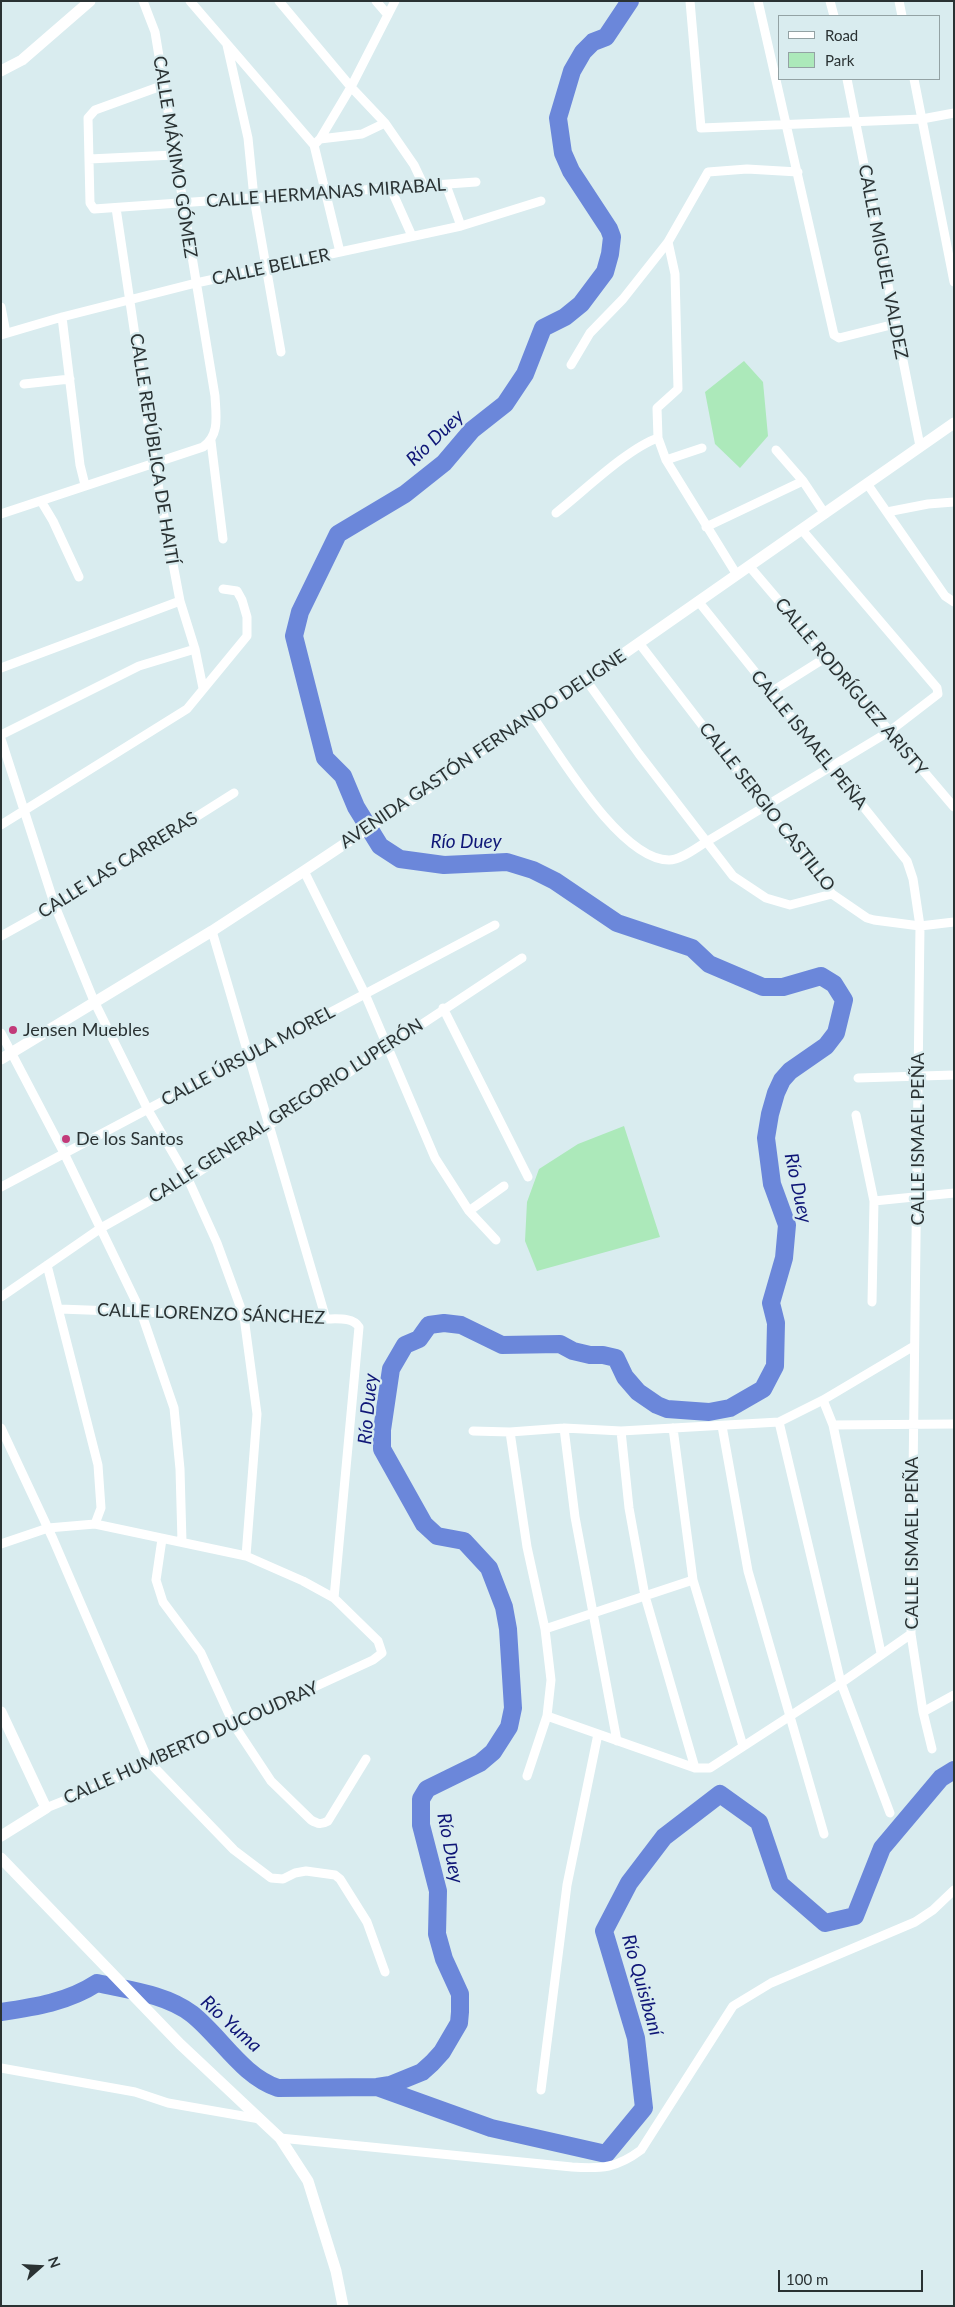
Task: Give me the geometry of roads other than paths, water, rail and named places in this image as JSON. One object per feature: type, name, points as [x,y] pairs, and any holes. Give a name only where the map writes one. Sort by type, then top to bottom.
[{"type":"street","points":[[1,71],[22,60],[90,1]]},
{"type":"street","name":"CALLE MÁXIMO GÓMEZ","points":[[143,1],[155,32],[215,396],[213,437],[223,539]]},
{"type":"street","points":[[190,1],[227,45],[317,142],[326,194],[340,252]]},
{"type":"street","points":[[279,1],[351,87],[386,123],[414,165],[424,186]]},
{"type":"street","points":[[376,1],[388,15]]},
{"type":"street","points":[[317,142],[351,87],[396,1]]},
{"type":"street","points":[[690,1],[699,127],[703,129],[922,119],[954,113]]},
{"type":"street","points":[[758,1],[788,125],[834,335],[839,338],[895,324]]},
{"type":"street","points":[[830,1],[834,15]]},
{"type":"street","points":[[899,1],[902,15]]},
{"type":"street","points":[[227,45],[248,138],[254,198],[281,352]]},
{"type":"street","name":"CALLE MIGUEL VALDEZ","points":[[847,80],[920,446]]},
{"type":"street","points":[[914,80],[954,282]]},
{"type":"street","points":[[164,86],[92,112],[88,118],[89,159],[174,155]]},
{"type":"street","points":[[317,142],[362,134],[386,123]]},
{"type":"street","name":"CALLE HERMANAS MIRABAL","points":[[89,159],[91,207],[94,209],[476,182]]},
{"type":"street","points":[[571,365],[590,333],[623,299],[668,242],[708,172],[747,169],[798,172]]},
{"type":"street","points":[[446,185],[461,226]]},
{"type":"street","points":[[391,189],[412,236]]},
{"type":"street","name":"CALLE BELLER","points":[[4,334],[62,317],[196,283],[461,226],[541,201]]},
{"type":"street","name":"CALLE REPÚBLICA DE HAITÍ","points":[[116,208],[154,463],[180,601],[195,649],[202,688]]},
{"type":"street","points":[[668,242],[675,274],[678,389],[657,408],[658,438],[666,460],[706,528],[737,575]]},
{"type":"street","points":[[1,307],[4,334]]},
{"type":"street","points":[[62,317],[80,465],[85,485]]},
{"type":"street","points":[[24,384],[70,379]]},
{"type":"street","name":"AVENIDA GASTÓN FERNANDO DELIGNE","points":[[6,1056],[212,931],[436,783],[532,714],[586,680],[868,485],[954,423]]},
{"type":"street","points":[[1,514],[203,447],[213,437]]},
{"type":"street","points":[[556,513],[631,453],[647,442],[658,438]]},
{"type":"street","points":[[666,460],[702,448]]},
{"type":"street","points":[[776,450],[803,481],[826,514]]},
{"type":"street","points":[[706,528],[803,481]]},
{"type":"street","points":[[868,485],[945,596],[954,602]]},
{"type":"street","points":[[41,501],[53,521],[79,577]]},
{"type":"street","points":[[887,512],[928,504],[954,502]]},
{"type":"street","points":[[532,714],[599,810],[621,836],[654,857],[668,860],[677,858],[706,842],[829,766],[890,731],[938,694],[938,691],[802,530]]},
{"type":"street","name":"CALLE RODRÍGUEZ ARISTY","points":[[750,566],[825,658],[954,806]]},
{"type":"street","points":[[1,825],[187,709],[202,688],[247,636],[247,616],[242,600],[237,590],[224,589]]},
{"type":"street","points":[[1,668],[180,601]]},
{"type":"street","name":"CALLE ISMAEL PEÑA","points":[[698,601],[907,861],[913,879],[920,926],[911,1634],[923,1712],[932,1749]]},
{"type":"street","name":"CALLE SERGIO CASTILLO","points":[[639,643],[832,894],[867,918],[920,926],[954,922]]},
{"type":"street","points":[[1,735],[139,666],[195,649]]},
{"type":"street","points":[[771,692],[825,658]]},
{"type":"street","points":[[586,680],[733,876],[766,898],[790,905],[832,894]]},
{"type":"street","points":[[1,739],[55,906],[94,1001],[148,1110],[188,1179],[217,1243],[244,1317],[257,1414],[246,1556]]},
{"type":"street","name":"CALLE LAS CARRERAS","points":[[1,936],[55,906],[234,793]]},
{"type":"street","points":[[304,871],[365,994],[435,1158],[469,1211],[496,1240]]},
{"type":"street","name":"CALLE ÚRSULA MOREL","points":[[1,1187],[495,925]]},
{"type":"street","points":[[212,931],[326,1319]]},
{"type":"street","name":"CALLE GENERAL GREGORIO LUPERÓN","points":[[1,1297],[101,1228],[188,1179],[443,1008],[522,958]]},
{"type":"street","points":[[443,1008],[528,1177]]},
{"type":"street","points":[[1,1033],[6,1056],[64,1154],[141,1312],[174,1408],[180,1469],[182,1542]]},
{"type":"street","points":[[858,1078],[918,1074],[954,1075]]},
{"type":"street","points":[[856,1115],[874,1201],[872,1302]]},
{"type":"street","points":[[469,1211],[504,1186]]},
{"type":"street","points":[[874,1201],[954,1193]]},
{"type":"street","points":[[47,1265],[60,1308],[98,1465],[101,1508],[95,1524]]},
{"type":"street","name":"CALLE LORENZO SÁNCHEZ","points":[[60,1308],[326,1319],[354,1321],[359,1326],[334,1598]]},
{"type":"street","points":[[473,1431],[510,1432],[564,1428],[621,1431],[779,1422],[823,1400],[914,1346]]},
{"type":"street","points":[[823,1400],[833,1425],[882,1653]]},
{"type":"street","points":[[779,1422],[841,1684],[890,1813]]},
{"type":"street","points":[[833,1425],[954,1424]]},
{"type":"street","points":[[722,1426],[748,1571],[824,1834]]},
{"type":"street","points":[[1,1428],[48,1528],[149,1762],[234,1850],[271,1878],[283,1879],[294,1873],[306,1871],[335,1875],[366,1922],[385,1972]]},
{"type":"street","points":[[564,1428],[575,1517],[617,1741]]},
{"type":"street","points":[[673,1428],[693,1580],[744,1746]]},
{"type":"street","points":[[621,1431],[629,1508],[645,1596],[695,1768]]},
{"type":"street","points":[[510,1432],[528,1547],[545,1629],[551,1680],[547,1716],[528,1776]]},
{"type":"street","points":[[1,1544],[48,1528],[95,1524],[246,1556],[304,1581],[334,1598]]},
{"type":"street","points":[[162,1539],[156,1580],[163,1602],[201,1653],[234,1725],[272,1781],[318,1824],[328,1821],[366,1759]]},
{"type":"street","points":[[545,1629],[693,1580]]},
{"type":"street","name":"CALLE HUMBERTO DUCOUDRAY","points":[[1,1836],[46,1808],[91,1790],[373,1660],[382,1653],[378,1641],[334,1598]]},
{"type":"street","points":[[547,1716],[695,1768],[710,1768],[841,1684],[911,1634]]},
{"type":"street","points":[[923,1712],[954,1694]]},
{"type":"street","points":[[1,1712],[46,1808]]},
{"type":"street","points":[[541,2090],[567,1885],[598,1734]]},
{"type":"street","points":[[1,1858],[180,2044],[280,2138],[308,2181],[336,2271],[343,2306]]},
{"type":"street","points":[[280,2138],[572,2167],[599,2168],[623,2163],[641,2150],[733,2006],[772,1983],[915,1922],[933,1910],[954,1890]]},
{"type":"street","points":[[1,2068],[135,2092],[168,2103],[260,2119]]},
{"type":"waterway","name":"Río Duey","points":[[1,2012],[39,2006],[63,1999],[97,1983],[159,1997],[182,2007],[203,2023],[253,2075],[278,2088],[377,2087],[390,2085],[422,2072],[442,2052],[459,2023],[460,1994],[444,1959],[437,1934],[438,1891],[421,1825],[421,1799],[427,1789],[480,1763],[493,1752],[509,1727],[513,1708],[508,1629],[504,1607],[489,1568],[464,1541],[437,1536],[424,1524],[382,1449],[382,1430],[391,1369],[405,1345],[419,1339],[429,1325],[444,1323],[461,1325],[502,1345],[560,1344],[573,1351],[616,1358],[625,1377],[638,1392],[657,1405],[667,1409],[709,1412],[730,1408],[763,1389],[775,1366],[776,1323],[771,1303],[784,1258],[787,1225],[772,1184],[766,1138],[770,1114],[782,1080],[790,1071],[826,1046],[836,1033],[844,1000],[834,984],[821,976],[783,987],[763,987],[709,964],[692,948],[617,923],[555,881],[533,870],[507,862],[444,865],[400,859],[380,846],[356,807],[343,776],[325,758],[294,636],[300,612],[338,534],[405,494],[444,463],[472,430],[505,404],[525,374],[543,328],[565,317],[581,304],[605,272],[612,237],[609,229],[571,171],[563,153],[558,118],[572,71],[583,52],[593,42],[606,37],[630,1]]},
{"type":"waterway","name":"Río Quisibaní","points":[[377,2087],[491,2128],[606,2154],[644,2108],[636,2038],[604,1931],[629,1883],[664,1837],[720,1794],[759,1822],[780,1884],[825,1923],[855,1916],[882,1848],[941,1778],[954,1770]]},
{"type":"place","name":"Jensen Muebles","points":[[13,1030]]},
{"type":"place","name":"De los Santos","points":[[66,1139]]},
{"type":"water label","name":"Río Yuma","points":[[231,2024]]}]
